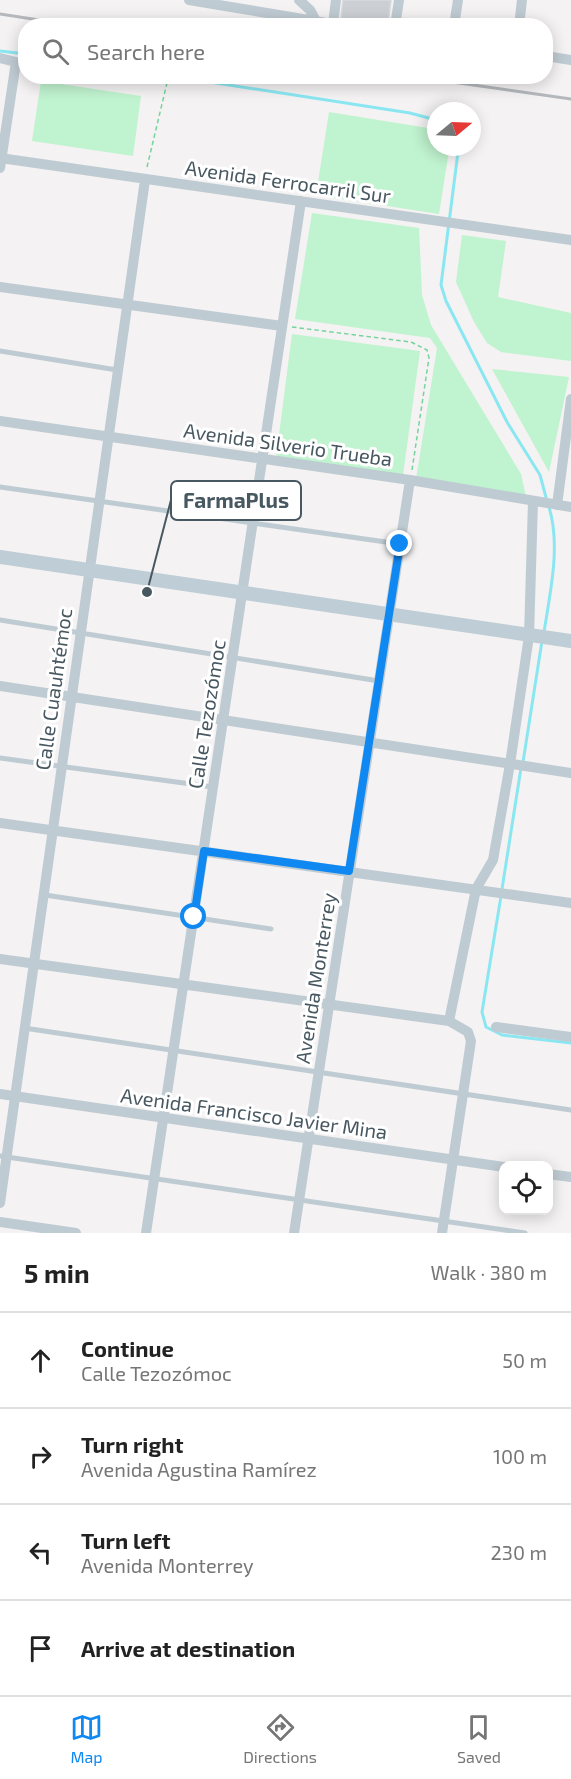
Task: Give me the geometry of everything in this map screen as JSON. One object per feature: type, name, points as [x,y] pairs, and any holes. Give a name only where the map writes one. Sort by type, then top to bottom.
[{"type":"street","points":[[189,0],[298,18]]},
{"type":"street","points":[[299,0],[310,10],[314,18]]},
{"type":"street","points":[[334,18],[336,0]]},
{"type":"street","points":[[396,18],[399,0]]},
{"type":"street","points":[[455,18],[458,0]]},
{"type":"street","points":[[520,18],[522,0]]},
{"type":"street","points":[[553,57],[571,60]]},
{"type":"street","points":[[0,58],[16,62],[0,162]]},
{"type":"street","name":"Avenida Ferrocarril Sur","points":[[0,162],[301,201],[571,240]]},
{"type":"street","name":"Calle Cuauhtémoc","points":[[0,1203],[3,1157],[15,1097],[144,180]]},
{"type":"street","name":"Calle Tezozómoc","points":[[146,1233],[301,201]]},
{"type":"street","points":[[0,287],[282,326]]},
{"type":"street","points":[[556,505],[571,399]]},
{"type":"street","name":"Avenida Silverio Trueba","points":[[0,421],[410,480],[571,507]]},
{"type":"street","name":"Avenida Monterrey","points":[[294,1233],[410,480]]},
{"type":"street","points":[[449,1021],[480,889],[493,860],[532,636],[533,501]]},
{"type":"street","points":[[0,557],[564,640]]},
{"type":"street","points":[[0,686],[571,773]]},
{"type":"street","points":[[0,823],[571,903]]},
{"type":"street","points":[[0,959],[449,1021],[468,1032],[471,1041],[465,1094],[442,1233]]},
{"type":"street","points":[[496,1027],[571,1037]]},
{"type":"street","name":"Avenida Francisco Javier Mina","points":[[0,1094],[499,1166]]},
{"type":"street","points":[[553,1175],[571,1177]]},
{"type":"street","points":[[0,1222],[76,1233]]},
{"type":"lane","points":[[0,351],[117,370]]},
{"type":"lane","points":[[0,487],[400,544]]},
{"type":"lane","points":[[0,620],[379,681]]},
{"type":"lane","points":[[0,758],[213,787]]},
{"type":"lane","points":[[43,895],[271,929]]},
{"type":"lane","points":[[24,1028],[571,1110]]},
{"type":"lane","points":[[3,1157],[525,1233]]},
{"type":"path","points":[[144,180],[167,84]]},
{"type":"path","points":[[282,326],[411,342],[427,350],[429,358],[410,480]]},
{"type":"green space","points":[[41,84],[61,84],[141,96],[133,156],[32,141]]},
{"type":"green space","points":[[329,112],[427,128],[427,156],[448,156],[439,214],[316,195]]},
{"type":"green space","points":[[312,213],[419,228],[422,295],[431,325],[521,474],[527,501],[416,479],[437,348],[430,338],[295,319]]},
{"type":"green space","points":[[462,235],[506,241],[498,297],[571,313],[571,361],[501,352],[487,343],[474,322],[456,282]]},
{"type":"green space","points":[[292,334],[420,351],[403,475],[276,458]]},
{"type":"green space","points":[[492,369],[569,377],[549,472]]},
{"type":"building","points":[[343,0],[391,0],[389,18],[341,18]]},
{"type":"waterway","points":[[0,51],[18,53]]},
{"type":"waterway","points":[[223,84],[427,118]]},
{"type":"waterway","points":[[457,156],[441,285],[446,301],[507,422],[540,475],[547,501]]},
{"type":"waterway","points":[[544,632],[554,553],[549,507]]},
{"type":"waterway","points":[[523,762],[542,641]]},
{"type":"waterway","points":[[502,889],[521,768]]},
{"type":"waterway","points":[[501,896],[482,1012],[486,1027],[502,1035],[571,1043]]},
{"type":"railway","points":[[0,14],[26,18]]},
{"type":"railway","points":[[466,84],[571,99]]},
{"type":"place","name":"FarmaPlus","points":[[147,592]]},
{"type":"route","points":[[194,917],[204,851],[349,871],[400,544]]}]
